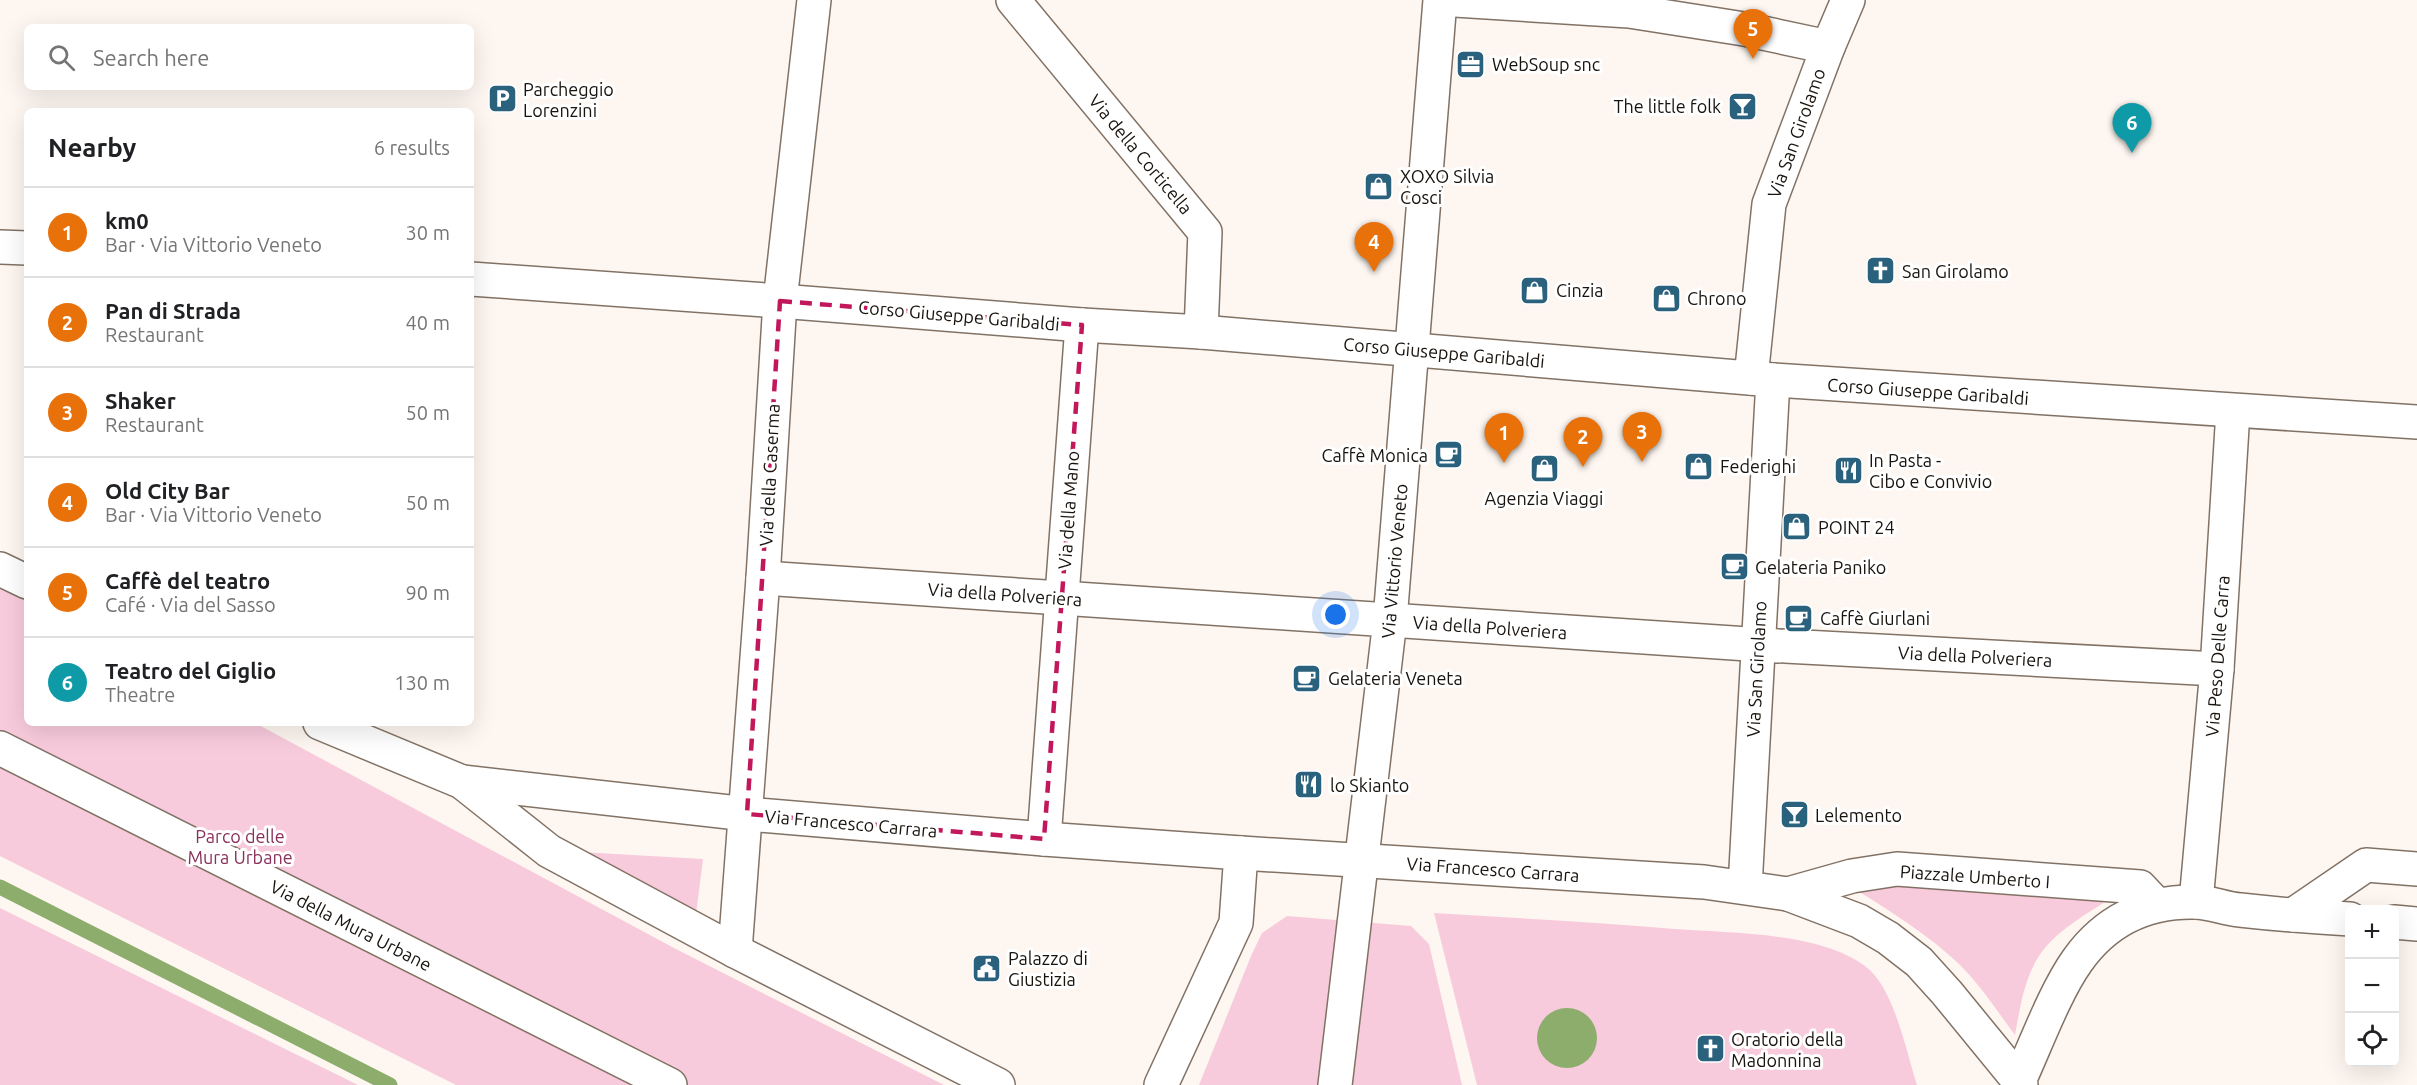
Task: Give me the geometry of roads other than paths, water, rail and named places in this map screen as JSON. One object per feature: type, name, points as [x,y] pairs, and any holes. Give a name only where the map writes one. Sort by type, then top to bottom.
[{"type":"street","name":"Via della Caserma","points":[[735,951],[747,814],[780,301],[814,0]]},
{"type":"street","name":"Via della Corticella","points":[[1013,0],[1205,232],[1201,332]]},
{"type":"street","name":"Via Vittorio Veneto","points":[[1335,1085],[1390,620],[1440,0]]},
{"type":"street","points":[[1455,0],[1629,11],[1744,29],[1828,47]]},
{"type":"street","name":"Via San Girolamo","points":[[1745,886],[1771,645],[1762,379],[1769,204],[1848,0]]},
{"type":"street","points":[[0,246],[24,248]]},
{"type":"street","name":"Corso Giuseppe Garibaldi","points":[[474,279],[1201,332],[1762,379],[2417,422]]},
{"type":"street","name":"Via della Mano","points":[[1044,839],[1082,325]]},
{"type":"street","name":"Via Peso Delle Carra","points":[[2196,902],[2217,669],[2233,411]]},
{"type":"street","points":[[0,569],[24,581]]},
{"type":"street","name":"Via della Polveriera","points":[[763,579],[1771,645],[2217,669]]},
{"type":"street","name":"Via Francesco Carrara","points":[[327,726],[462,782],[549,851],[735,951],[998,1085]]},
{"type":"street","name":"Via della Mura Urbane","points":[[0,748],[670,1085]]},
{"type":"street","name":"Via Francesco Carrara","points":[[462,782],[747,814],[1044,839],[1745,886]]},
{"type":"street","points":[[1161,1085],[1236,923],[1241,853]]},
{"type":"street","points":[[2293,915],[2366,865],[2417,869]]},
{"type":"street","name":"Piazzale Umberto I","points":[[1788,894],[1852,876],[1897,869],[2140,887],[2157,905]]},
{"type":"street","name":"Piazzale Umberto I","points":[[1745,886],[1788,894],[1859,921],[1888,938],[1919,962],[2020,1083],[2065,982],[2077,961],[2097,939],[2124,917],[2157,905],[2196,902]]},
{"type":"street","points":[[2196,902],[2231,909],[2345,919]]},
{"type":"street","points":[[2399,922],[2417,924]]},
{"type":"waterway","points":[[0,887],[390,1085]]},
{"type":"place","name":"Caffè del teatro","points":[[1753,59]]},
{"type":"place","name":"WebSoup snc","points":[[1471,64]]},
{"type":"place","name":"Parcheggio Lorenzini","points":[[502,99]]},
{"type":"place","name":"The little folk","points":[[1742,106]]},
{"type":"place","name":"Teatro del Giglio","points":[[2132,153]]},
{"type":"place","name":"XOXO Silvia Cosci","points":[[1379,186]]},
{"type":"place","name":"San Girolamo","points":[[1881,271]]},
{"type":"place","name":"Old City Bar","points":[[1374,272]]},
{"type":"place","name":"Cinzia","points":[[1535,290]]},
{"type":"place","name":"Chrono","points":[[1666,298]]},
{"type":"place","name":"Caffè Monica","points":[[1449,455]]},
{"type":"place","name":"Shaker","points":[[1642,462]]},
{"type":"place","name":"km0","points":[[1504,463]]},
{"type":"place","name":"Federighi","points":[[1699,466]]},
{"type":"place","name":"Pan di Strada","points":[[1583,467]]},
{"type":"place","name":"Agenzia Viaggi","points":[[1544,469]]},
{"type":"place","name":"In Pasta - Cibo e Convivio","points":[[1848,470]]},
{"type":"place","name":"POINT 24","points":[[1797,527]]},
{"type":"place","name":"Gelateria Paniko","points":[[1734,567]]},
{"type":"place","name":"Caffè Giurlani","points":[[1799,618]]},
{"type":"place","name":"Gelateria Veneta","points":[[1307,678]]},
{"type":"place","name":"lo Skianto","points":[[1309,785]]},
{"type":"place","name":"Lelemento","points":[[1794,815]]},
{"type":"place","name":"Palazzo di Giustizia","points":[[987,968]]},
{"type":"place","name":"Oratorio della Madonnina","points":[[1710,1049]]},
{"type":"park label","name":"Parco delle Mura Urbane","points":[[240,846]]}]
